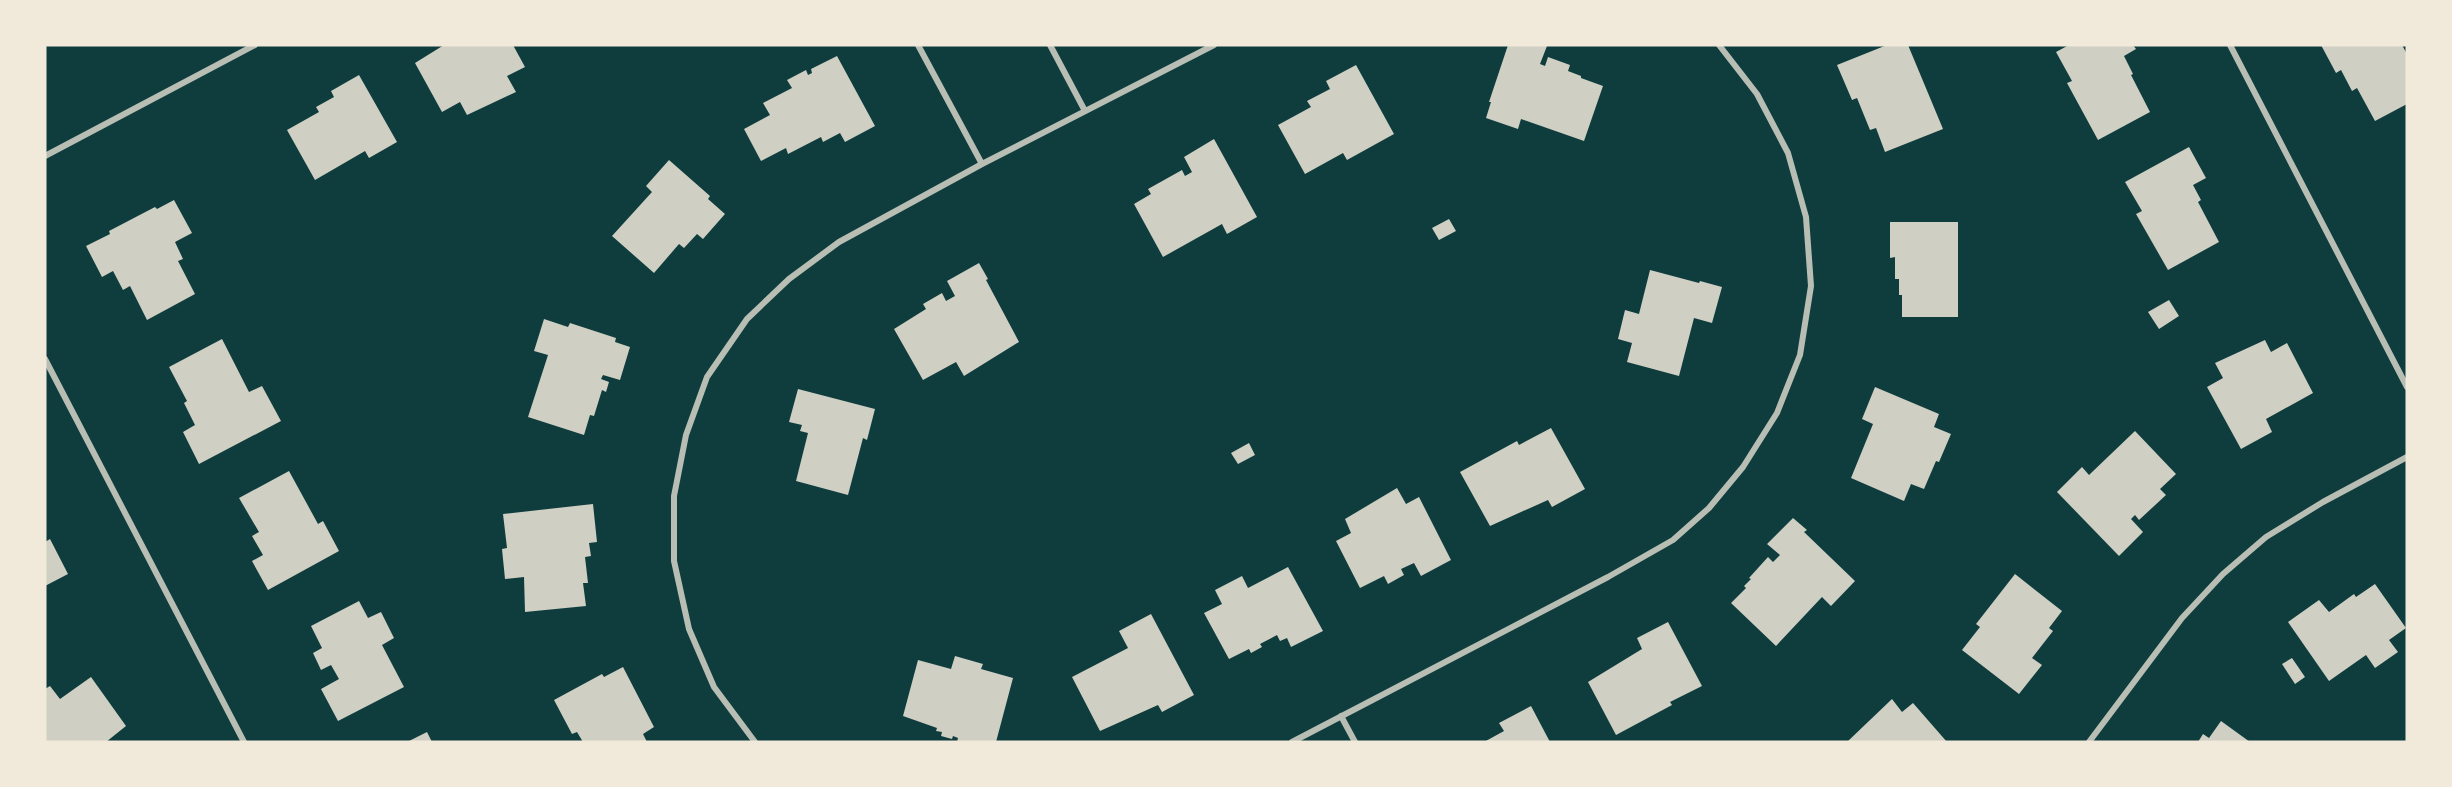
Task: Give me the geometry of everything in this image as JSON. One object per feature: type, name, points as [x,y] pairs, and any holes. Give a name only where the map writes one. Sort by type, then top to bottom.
[{"type":"street","points":[[45,156],[255,45]]},
{"type":"street","points":[[918,45],[982,164]]},
{"type":"street","points":[[1050,45],[1085,111]]},
{"type":"street","points":[[755,742],[714,687],[690,629],[674,561],[674,496],[686,435],[707,378],[747,319],[789,279],[839,242],[982,164],[1214,45]]},
{"type":"street","points":[[1292,742],[1608,577],[1673,540],[1709,508],[1743,467],[1777,413],[1800,355],[1811,286],[1806,217],[1788,153],[1756,94],[1719,45]]},
{"type":"street","points":[[2230,45],[2407,387]]},
{"type":"street","points":[[45,360],[244,742]]},
{"type":"street","points":[[2089,742],[2182,618],[2223,574],[2266,537],[2324,502],[2407,457]]},
{"type":"street","points":[[1341,716],[1354,742]]},
{"type":"building","points":[[444,45],[513,45],[525,67],[507,76],[516,92],[467,115],[460,102],[442,112],[415,63]]},
{"type":"building","points":[[1508,45],[1547,46],[1540,64],[1545,66],[1548,57],[1570,65],[1568,71],[1581,78],[1603,86],[1584,141],[1521,119],[1518,129],[1486,118]]},
{"type":"building","points":[[1887,45],[1908,45],[1943,129],[1885,152],[1876,128],[1870,130],[1857,98],[1852,100],[1837,65]]},
{"type":"building","points":[[2069,45],[2133,45],[2136,49],[2124,56],[2150,112],[2098,140],[2067,83],[2072,81],[2056,52]]},
{"type":"building","points":[[2321,45],[2402,45],[2407,54],[2407,104],[2375,121],[2357,88],[2352,91],[2341,70],[2336,73]]},
{"type":"building","points":[[837,56],[875,126],[845,142],[840,133],[823,142],[821,137],[788,154],[786,148],[761,161],[744,129],[770,115],[763,103],[792,88],[787,80],[806,70],[808,75],[812,73],[811,69]]},
{"type":"building","points":[[1356,65],[1394,134],[1347,160],[1343,153],[1305,174],[1278,125],[1311,107],[1307,101],[1330,89],[1326,81]]},
{"type":"building","points":[[359,75],[397,142],[369,158],[365,151],[315,180],[287,130],[319,112],[316,107],[334,97],[331,91]]},
{"type":"building","points":[[1214,139],[1257,217],[1227,234],[1222,224],[1163,257],[1134,204],[1151,194],[1148,189],[1182,170],[1185,176],[1192,172],[1184,157]]},
{"type":"building","points":[[2189,147],[2206,178],[2193,185],[2201,200],[2198,202],[2219,242],[2168,270],[2136,214],[2142,211],[2125,182]]},
{"type":"building","points":[[669,160],[710,196],[708,199],[725,214],[703,239],[697,234],[684,248],[679,244],[654,273],[612,236],[652,192],[646,186]]},
{"type":"building","points":[[174,200],[192,233],[175,242],[183,259],[178,261],[195,294],[147,320],[130,286],[123,290],[113,271],[102,277],[86,246],[110,234],[109,231],[155,207],[157,209]]},
{"type":"building","points":[[1449,219],[1456,231],[1439,240],[1432,228]]},
{"type":"building","points":[[1890,222],[1958,222],[1958,317],[1902,317],[1902,295],[1899,295],[1899,279],[1895,279],[1895,257],[1890,258]]},
{"type":"building","points":[[979,263],[1019,342],[964,376],[956,362],[923,380],[894,329],[926,309],[923,304],[942,293],[946,301],[955,296],[947,281]]},
{"type":"building","points":[[1650,270],[1722,287],[1712,323],[1694,318],[1679,376],[1627,362],[1632,343],[1618,339],[1625,310],[1639,314]]},
{"type":"building","points":[[2169,300],[2179,316],[2159,329],[2148,312]]},
{"type":"building","points":[[544,319],[568,327],[570,323],[616,338],[615,342],[630,347],[620,380],[603,375],[601,379],[609,382],[606,392],[602,390],[594,416],[590,415],[584,435],[528,417],[548,355],[534,351]]},
{"type":"building","points":[[222,339],[249,392],[262,386],[281,421],[199,464],[183,432],[195,425],[184,403],[187,401],[169,367]]},
{"type":"building","points":[[2265,340],[2271,352],[2287,343],[2313,393],[2266,419],[2272,432],[2241,449],[2207,387],[2223,378],[2215,363]]},
{"type":"building","points":[[1875,387],[1939,414],[1934,427],[1951,434],[1924,489],[1911,484],[1904,501],[1851,478],[1873,424],[1862,419]]},
{"type":"building","points":[[798,389],[875,409],[867,440],[863,438],[848,495],[796,481],[808,433],[800,431],[802,425],[789,422]]},
{"type":"building","points":[[1551,428],[1585,489],[1552,507],[1548,500],[1490,526],[1460,472],[1517,441],[1519,445]]},
{"type":"building","points":[[2135,431],[2176,474],[2160,489],[2166,495],[2139,520],[2135,515],[2131,519],[2143,532],[2119,556],[2057,492],[2082,467],[2089,475]]},
{"type":"building","points":[[1249,443],[1255,455],[1238,464],[1231,453]]},
{"type":"building","points":[[289,471],[318,524],[323,521],[339,551],[268,590],[252,561],[263,555],[252,536],[259,532],[239,498]]},
{"type":"building","points":[[1397,488],[1406,504],[1419,497],[1451,560],[1421,576],[1414,563],[1401,569],[1404,575],[1388,584],[1384,576],[1360,588],[1336,541],[1351,533],[1345,519]]},
{"type":"building","points":[[593,504],[597,542],[589,543],[591,556],[585,557],[588,583],[583,583],[586,606],[525,612],[524,577],[505,579],[502,549],[507,548],[503,514]]},
{"type":"building","points":[[1793,518],[1807,530],[1804,532],[1855,581],[1831,606],[1822,597],[1776,646],[1731,603],[1746,588],[1744,586],[1751,579],[1749,578],[1768,557],[1773,562],[1780,555],[1767,544]]},
{"type":"building","points":[[50,539],[68,574],[45,586],[45,542]]},
{"type":"building","points":[[1288,567],[1323,631],[1291,647],[1287,638],[1280,641],[1277,635],[1260,644],[1262,647],[1251,653],[1249,649],[1229,659],[1204,613],[1222,604],[1215,590],[1242,576],[1248,588]]},
{"type":"building","points":[[2015,574],[2062,611],[2049,628],[2053,631],[2032,658],[2042,665],[2019,694],[1962,650],[1980,627],[1976,624]]},
{"type":"building","points":[[2375,584],[2406,628],[2389,640],[2398,652],[2375,668],[2366,655],[2329,681],[2288,622],[2319,600],[2329,612],[2354,594],[2356,597]]},
{"type":"building","points":[[359,601],[368,618],[381,612],[394,638],[382,645],[404,687],[338,721],[321,689],[339,679],[331,665],[321,670],[313,653],[322,648],[311,626]]},
{"type":"building","points":[[1151,614],[1194,695],[1162,712],[1158,705],[1100,731],[1072,677],[1128,648],[1119,631]]},
{"type":"building","points":[[1668,622],[1702,686],[1670,702],[1672,705],[1616,735],[1588,682],[1642,649],[1637,638]]},
{"type":"building","points":[[955,656],[983,664],[981,669],[1013,678],[996,742],[957,742],[958,738],[941,736],[942,732],[936,731],[937,728],[903,716],[918,660],[951,669]]},
{"type":"building","points":[[2292,658],[2305,677],[2295,684],[2282,664]]},
{"type":"building","points":[[623,667],[654,727],[643,734],[647,742],[583,742],[577,732],[572,734],[554,700],[602,674],[604,677]]},
{"type":"building","points":[[91,677],[126,726],[106,742],[45,742],[45,689],[50,686],[60,699]]},
{"type":"building","points":[[1892,699],[1902,712],[1913,703],[1947,742],[1847,742]]},
{"type":"building","points":[[1531,706],[1550,742],[1484,742],[1504,731],[1499,723]]},
{"type":"building","points":[[2221,721],[2250,742],[2198,742],[2203,734],[2209,738]]},
{"type":"building","points":[[427,732],[432,742],[407,742]]}]
